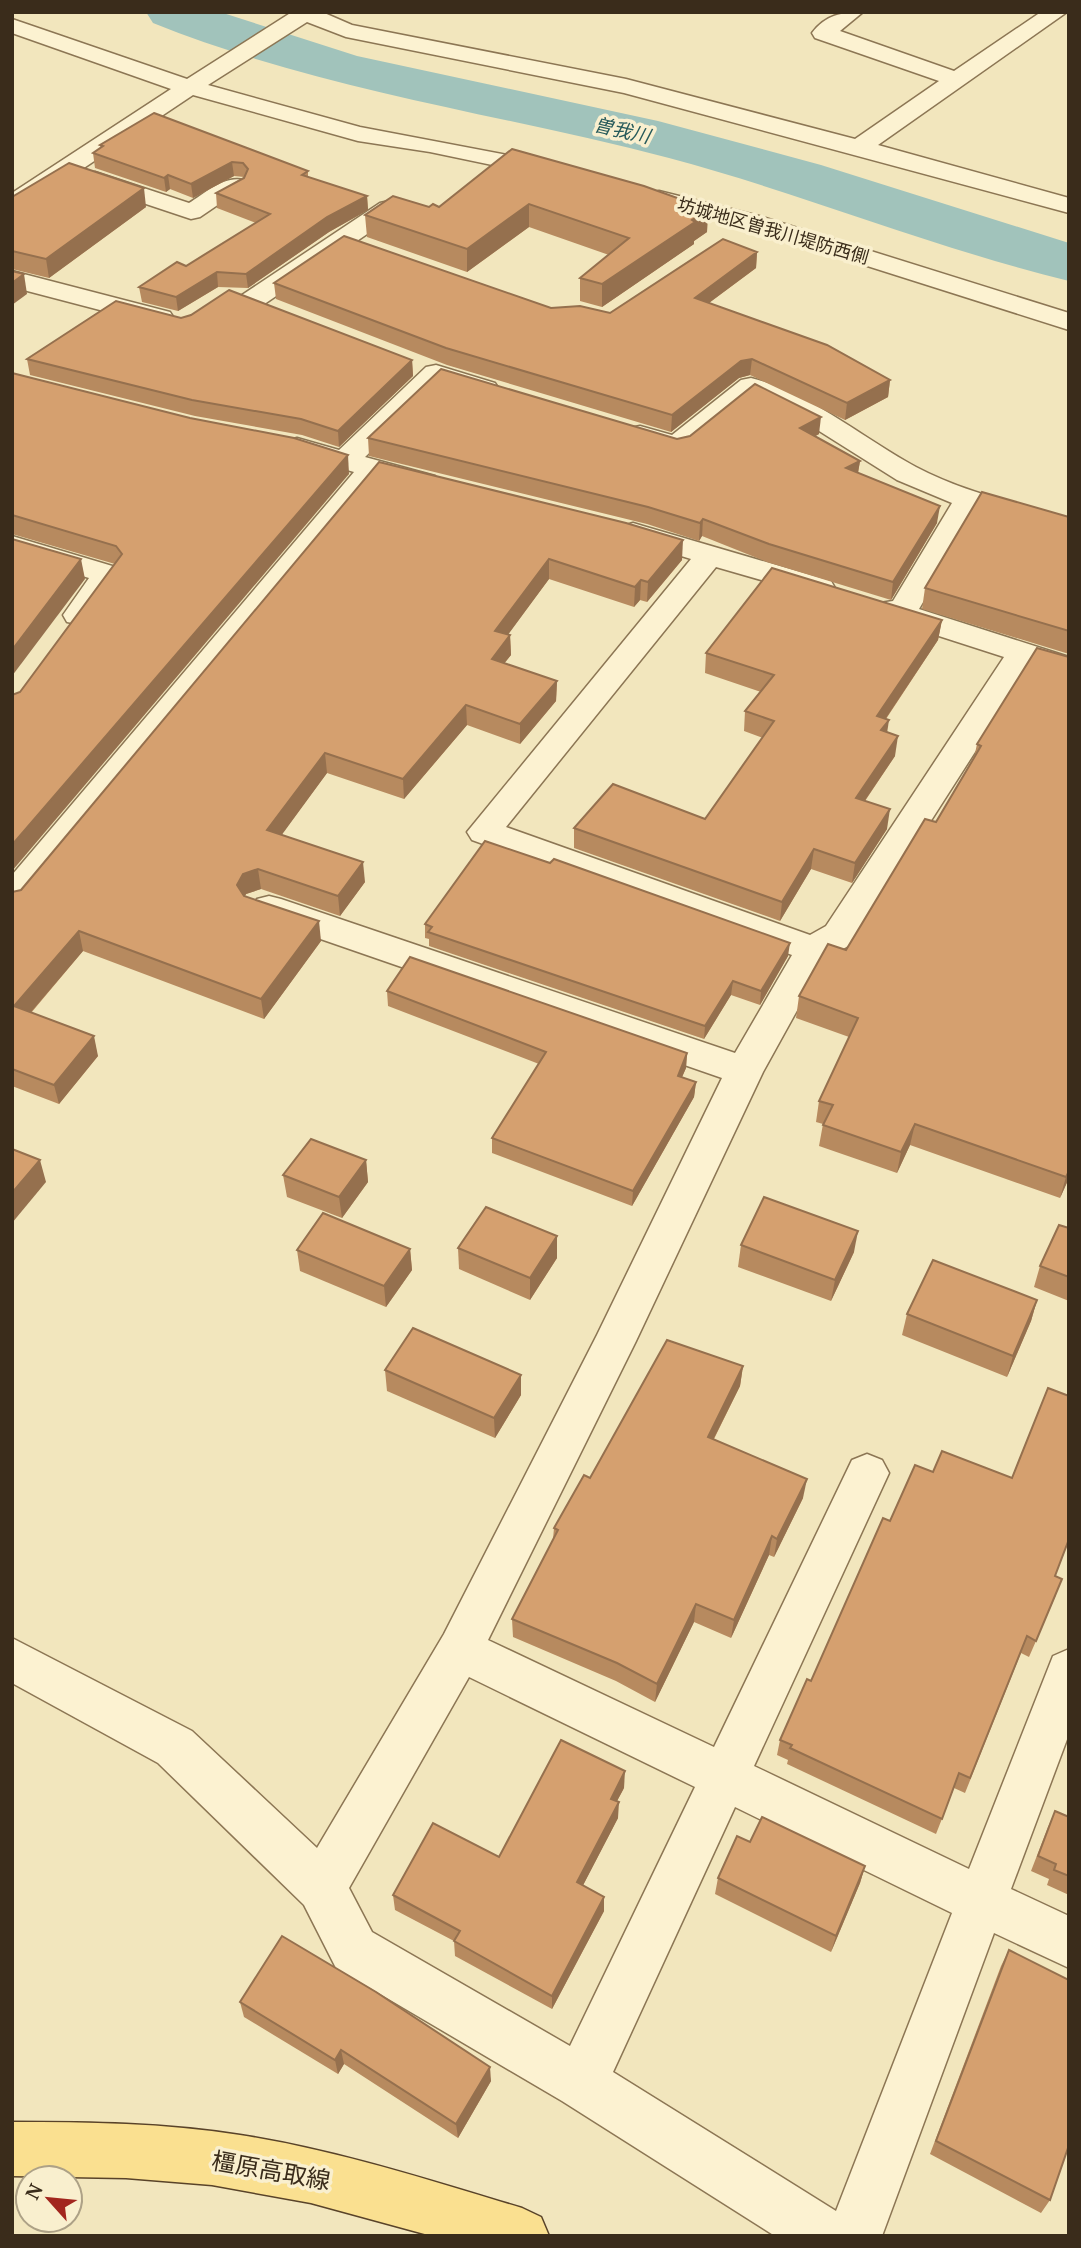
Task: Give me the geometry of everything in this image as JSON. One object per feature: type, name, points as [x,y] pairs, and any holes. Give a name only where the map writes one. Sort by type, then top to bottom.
[{"type":"main road","name":"橿原高取線","points":[[12,2148],[90,2150],[238,2162],[375,2190],[522,2236]]},
{"type":"street","points":[[852,12],[822,33],[957,80]]},
{"type":"street","points":[[859,147],[1056,12]]},
{"type":"street","points":[[12,205],[64,167],[302,14],[345,30],[626,86],[1069,206]]},
{"type":"street","points":[[12,26],[358,134],[517,161],[569,175]]},
{"type":"street","points":[[64,167],[191,212],[235,186]]},
{"type":"street","name":"坊城地区曽我川堤防西側","points":[[634,191],[750,221],[1069,322]]},
{"type":"street","points":[[275,311],[240,297],[389,208]]},
{"type":"street","points":[[727,237],[750,221]]},
{"type":"street","points":[[339,239],[365,248]]},
{"type":"street","points":[[12,279],[183,323]]},
{"type":"street","points":[[12,899],[359,464],[423,368],[508,395]]},
{"type":"street","points":[[612,426],[677,445],[751,386],[826,423],[907,474],[970,499],[1069,528]]},
{"type":"street","points":[[275,442],[452,488]]},
{"type":"street","points":[[901,613],[970,499]]},
{"type":"street","points":[[610,526],[901,613],[1069,668]]},
{"type":"street","points":[[12,545],[108,574],[60,639]]},
{"type":"street","points":[[710,555],[484,832],[813,949]]},
{"type":"street","points":[[322,1887],[460,1649],[615,1341],[744,1071],[813,949],[839,935],[1022,654]]},
{"type":"street","points":[[260,904],[744,1071]]},
{"type":"street","points":[[582,2082],[867,1474]]},
{"type":"street","points":[[460,1649],[1069,1943]]},
{"type":"street","points":[[12,1659],[175,1746],[322,1887],[354,1950],[582,2082],[826,2236]]},
{"type":"street","points":[[855,2236],[1069,1671]]},
{"type":"building","points":[[154,113],[308,171],[302,175],[367,196],[327,217],[246,274],[217,272],[176,297],[139,287],[177,262],[186,266],[270,214],[216,193],[244,178],[248,169],[243,163],[232,162],[191,184],[168,175],[164,178],[93,153],[103,146],[100,145]]},
{"type":"building","points":[[512,149],[644,186],[708,209],[692,220],[695,222],[602,284],[580,278],[629,238],[529,204],[467,249],[365,215],[393,196],[429,207],[433,204],[439,207]]},
{"type":"building","points":[[69,163],[144,188],[46,259],[12,251],[12,197]]},
{"type":"building","points":[[344,236],[551,308],[580,306],[610,313],[723,239],[757,252],[695,298],[827,345],[890,380],[847,403],[752,359],[741,361],[672,415],[446,348],[274,283]]},
{"type":"building","points":[[12,271],[24,274],[12,283]]},
{"type":"building","points":[[229,290],[412,360],[338,431],[301,419],[192,400],[27,359],[116,301],[181,318],[191,315]]},
{"type":"building","points":[[441,369],[677,439],[690,436],[755,384],[821,417],[800,428],[860,461],[846,468],[940,506],[893,582],[769,544],[703,519],[700,523],[648,507],[368,438]]},
{"type":"building","points":[[12,373],[190,418],[294,438],[348,455],[12,845],[12,695],[20,692],[122,554],[116,546],[12,515]]},
{"type":"building","points":[[379,462],[626,523],[683,540],[648,582],[641,580],[635,587],[549,559],[495,631],[510,635],[492,659],[557,681],[520,724],[466,705],[403,779],[325,753],[267,830],[363,862],[338,896],[258,869],[243,874],[237,885],[244,896],[319,921],[261,999],[79,931],[14,1006],[94,1036],[54,1085],[12,1069],[12,892],[21,890]]},
{"type":"building","points":[[982,492],[1069,517],[1069,631],[925,588]]},
{"type":"building","points":[[12,539],[81,559],[12,650]]},
{"type":"building","points":[[772,568],[942,620],[877,716],[889,720],[881,730],[898,736],[856,798],[890,809],[855,863],[814,849],[782,902],[574,828],[613,784],[705,819],[774,721],[745,711],[774,675],[706,653]]},
{"type":"building","points":[[1037,648],[1069,657],[1069,1171],[1066,1177],[915,1124],[901,1152],[823,1125],[833,1105],[819,1101],[858,1018],[799,996],[828,944],[846,950],[925,819],[936,822],[981,746],[977,744]]},
{"type":"building","points":[[485,841],[550,863],[554,859],[790,943],[761,991],[733,981],[705,1026],[428,932],[432,927],[425,924]]},
{"type":"building","points":[[410,957],[687,1053],[678,1076],[696,1082],[633,1191],[492,1138],[546,1052],[387,991]]},
{"type":"building","points":[[311,1139],[366,1160],[339,1197],[283,1175]]},
{"type":"building","points":[[12,1149],[40,1160],[12,1193]]},
{"type":"building","points":[[764,1197],[858,1231],[835,1280],[741,1245]]},
{"type":"building","points":[[486,1207],[557,1236],[530,1278],[458,1248]]},
{"type":"building","points":[[323,1213],[410,1249],[384,1286],[297,1250]]},
{"type":"building","points":[[1059,1225],[1069,1228],[1069,1277],[1040,1266]]},
{"type":"building","points":[[933,1260],[1037,1300],[1013,1356],[907,1314]]},
{"type":"building","points":[[413,1328],[521,1375],[494,1418],[385,1370]]},
{"type":"building","points":[[667,1340],[743,1366],[708,1437],[807,1479],[777,1539],[772,1536],[734,1620],[696,1604],[657,1684],[617,1663],[512,1619],[558,1530],[554,1528],[584,1475],[590,1478]]},
{"type":"building","points":[[1048,1388],[1069,1396],[1069,1539],[1055,1576],[1062,1579],[1036,1641],[1027,1636],[970,1778],[959,1773],[942,1819],[790,1748],[792,1745],[780,1740],[807,1679],[811,1681],[883,1518],[890,1521],[915,1465],[933,1472],[942,1451],[1012,1478]]},
{"type":"building","points":[[561,1740],[625,1771],[611,1799],[619,1802],[577,1882],[604,1897],[552,1996],[454,1941],[460,1931],[393,1895],[433,1823],[499,1857]]},
{"type":"building","points":[[1055,1811],[1069,1817],[1069,1876],[1054,1870],[1056,1864],[1038,1856]]},
{"type":"building","points":[[762,1817],[865,1866],[836,1936],[718,1878],[737,1836],[750,1842]]},
{"type":"building","points":[[282,1936],[376,1992],[490,2067],[456,2124],[341,2050],[335,2060],[240,2002]]},
{"type":"building","points":[[1009,1950],[1069,1980],[1069,2145],[1050,2200],[936,2141]]},
{"type":"waterway","name":"曽我川","points":[[172,12],[286,53],[344,69],[638,133],[747,162],[1069,263]]}]
